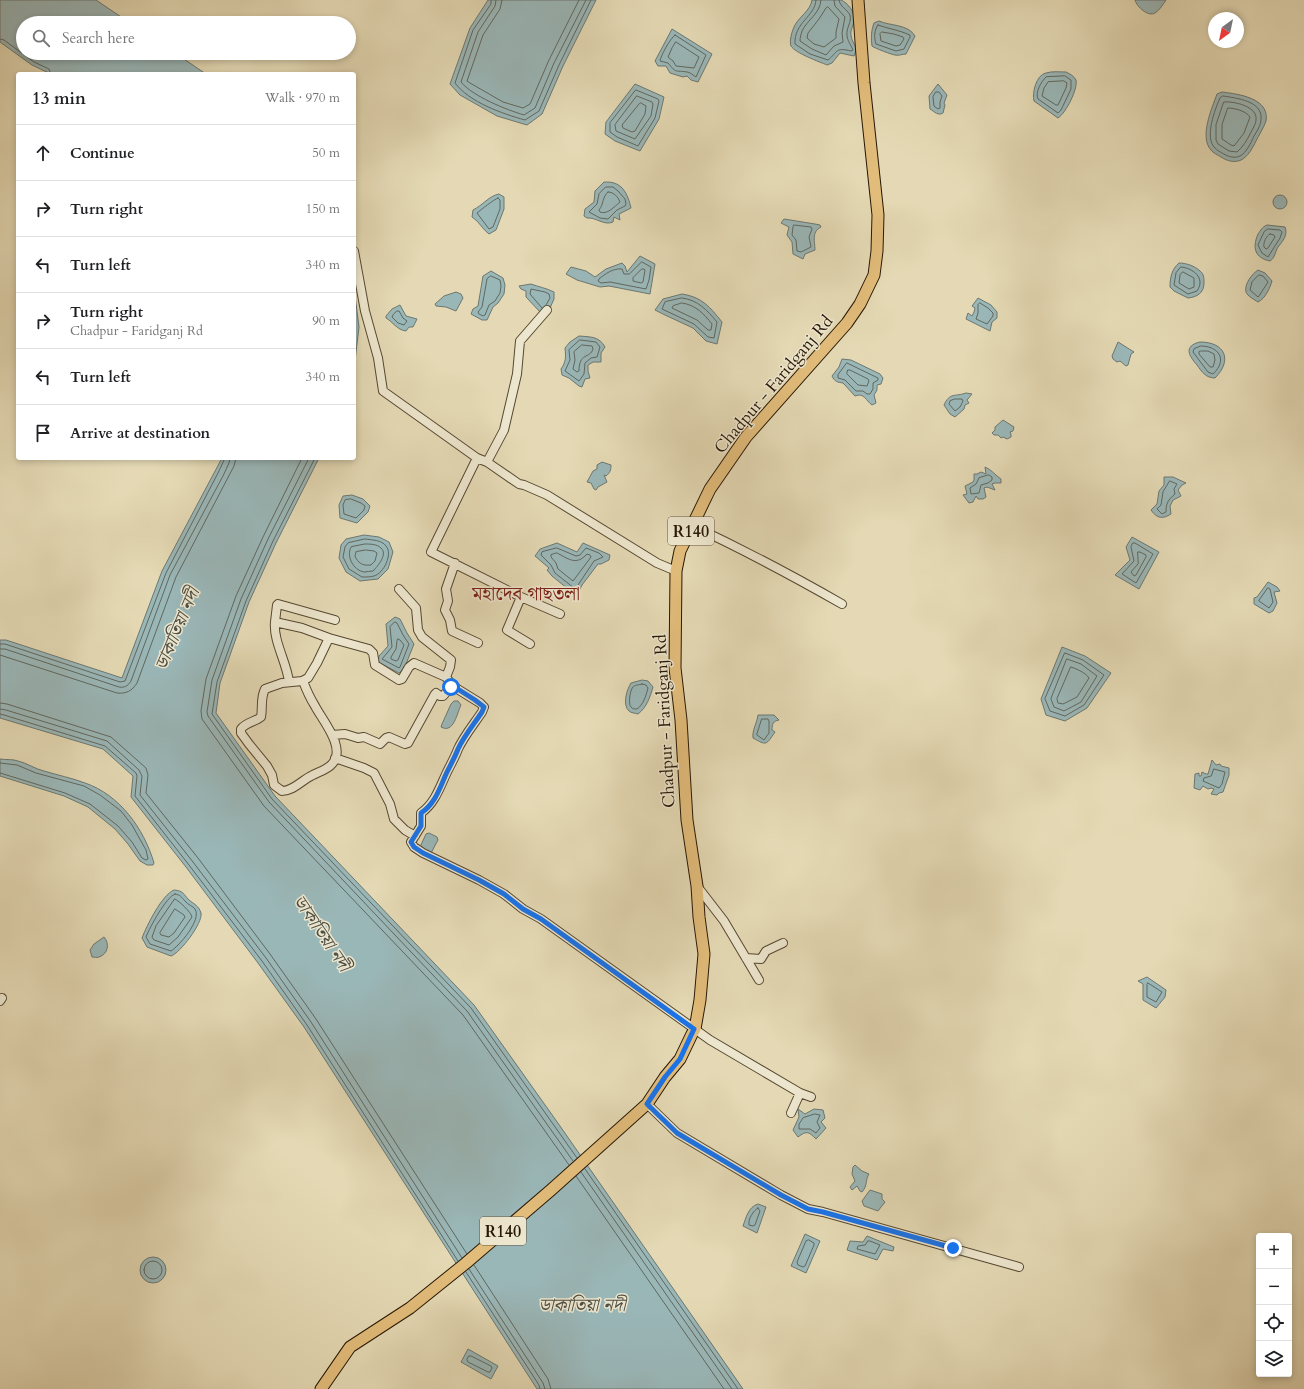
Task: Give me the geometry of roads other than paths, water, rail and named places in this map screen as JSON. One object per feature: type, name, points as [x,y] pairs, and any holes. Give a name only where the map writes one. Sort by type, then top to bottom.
[{"type":"main road","name":"Chadpur - Faridganj Rd","points":[[322,1389],[350,1347],[410,1308],[466,1263],[647,1104],[665,1077],[680,1059],[694,1029],[700,1000],[704,954],[697,886],[687,820],[681,720],[675,668],[676,571],[680,551],[710,489],[746,437],[847,323],[860,304],[874,275],[877,251],[878,215],[864,83],[858,0]]},
{"type":"street","points":[[356,263],[364,311],[378,358],[383,391],[477,458],[487,462],[519,484],[524,484],[547,495],[657,563],[676,571]]},
{"type":"street","points":[[487,462],[504,430],[517,374],[520,341],[547,310]]},
{"type":"street","points":[[477,458],[431,552],[521,597],[560,614]]},
{"type":"street","points":[[693,526],[790,574],[842,604]]},
{"type":"street","points":[[455,563],[446,590],[448,601],[445,610],[450,620],[452,631],[478,643]]},
{"type":"street","points":[[399,590],[416,608],[418,630],[422,637],[451,660],[446,677]]},
{"type":"street","points":[[521,597],[507,630],[530,644]]},
{"type":"street","points":[[289,682],[287,670],[278,643],[275,622],[277,605],[313,613],[335,620]]},
{"type":"street","points":[[275,622],[302,628],[329,638],[369,649],[373,653],[375,664],[399,680],[402,679],[409,667],[414,663],[446,677],[451,685],[484,707],[463,741],[439,791],[430,806],[421,813],[421,826],[411,842],[414,847],[504,894],[523,909],[541,919],[710,1040],[800,1093],[811,1097]]},
{"type":"street","points":[[303,681],[314,706],[332,735],[336,745],[335,758],[333,764],[328,768],[312,775],[291,789],[282,791],[274,785],[268,766],[241,733],[241,729],[244,725],[253,722],[261,716],[261,701],[265,689],[289,682],[303,681],[308,678],[329,638]]},
{"type":"street","points":[[332,735],[345,734],[358,738],[364,737],[380,744],[389,737],[405,744],[408,743],[435,694],[436,693],[443,696],[451,685]]},
{"type":"street","points":[[335,758],[374,773],[390,804],[394,819],[405,830],[415,836]]},
{"type":"street","points":[[697,886],[724,921],[759,980]]},
{"type":"street","points":[[746,958],[761,959],[766,951],[783,943]]},
{"type":"street","points":[[791,1113],[800,1093]]},
{"type":"street","points":[[647,1104],[677,1133],[781,1195],[808,1209],[838,1216],[1019,1267]]},
{"type":"water","points":[[0,0],[96,0],[120,16],[16,16],[16,54],[0,42]]},
{"type":"water","points":[[488,0],[596,0],[563,66],[542,114],[527,125],[497,116],[460,95],[450,84],[470,28]]},
{"type":"water","points":[[812,0],[841,0],[850,8],[854,17],[851,33],[856,47],[854,56],[840,53],[832,63],[827,65],[793,49],[790,44],[794,27],[811,4]]},
{"type":"water","points":[[1135,0],[1166,0],[1155,13],[1149,14],[1138,6]]},
{"type":"water","points":[[879,21],[903,27],[912,32],[915,36],[906,54],[894,55],[872,46],[873,26],[874,23]]},
{"type":"water","points":[[672,29],[712,54],[698,82],[691,80],[687,76],[683,77],[670,73],[666,66],[658,66],[655,61]]},
{"type":"water","points":[[25,60],[185,60],[203,72],[47,72]]},
{"type":"water","points":[[1051,72],[1066,72],[1074,77],[1076,84],[1068,106],[1058,118],[1034,101],[1034,89],[1037,81],[1043,74]]},
{"type":"water","points":[[635,84],[664,97],[659,119],[640,151],[615,141],[605,134],[606,122]]},
{"type":"water","points":[[938,84],[947,95],[943,113],[940,114],[930,109],[929,96]]},
{"type":"water","points":[[1222,92],[1236,94],[1252,99],[1263,107],[1266,113],[1266,121],[1250,152],[1244,159],[1239,161],[1231,161],[1213,152],[1206,138],[1206,130],[1210,114],[1217,94]]},
{"type":"water","points":[[604,182],[613,183],[621,187],[628,197],[631,208],[619,214],[620,220],[614,217],[613,222],[610,223],[584,216],[585,209],[594,202],[595,191]]},
{"type":"water","points":[[499,194],[504,197],[504,209],[496,230],[489,234],[472,217],[473,210]]},
{"type":"water","points":[[1280,195],[1285,197],[1287,202],[1285,207],[1280,209],[1275,207],[1273,202],[1275,197]]},
{"type":"water","points":[[784,219],[820,225],[821,227],[815,234],[815,250],[805,254],[803,259],[793,254],[792,242],[787,235],[789,227],[781,223]]},
{"type":"water","points":[[1267,225],[1285,227],[1286,230],[1282,242],[1270,261],[1265,260],[1258,255],[1255,248],[1258,234]]},
{"type":"water","points":[[640,256],[655,264],[650,294],[609,286],[600,287],[577,280],[566,274],[571,267],[586,271],[595,277],[606,269],[622,263],[627,272]]},
{"type":"water","points":[[1179,263],[1193,266],[1202,273],[1204,278],[1203,289],[1194,297],[1188,298],[1174,291],[1170,287],[1172,274]]},
{"type":"water","points":[[1258,270],[1265,273],[1272,281],[1265,296],[1258,302],[1248,295],[1246,292],[1246,286],[1253,274]]},
{"type":"water","points":[[491,271],[503,278],[505,285],[504,294],[498,303],[493,307],[487,320],[482,320],[471,314],[473,309],[478,306],[483,276]]},
{"type":"water","points":[[531,284],[554,292],[554,299],[549,310],[541,313],[526,297],[526,291],[521,289],[519,286]]},
{"type":"water","points":[[456,292],[461,294],[463,298],[456,311],[446,307],[436,306],[435,304],[444,296]]},
{"type":"water","points":[[682,294],[689,295],[700,300],[714,312],[722,322],[717,344],[706,341],[693,328],[655,310],[663,299]]},
{"type":"water","points":[[978,298],[991,305],[997,312],[997,318],[992,322],[990,331],[966,319],[968,313],[972,316],[975,308],[972,306]]},
{"type":"water","points":[[356,304],[359,327],[356,352]]},
{"type":"water","points":[[400,305],[406,316],[417,319],[413,327],[409,327],[406,331],[398,328],[386,318],[392,309]]},
{"type":"water","points":[[579,336],[597,339],[603,343],[605,347],[601,353],[601,362],[593,362],[588,365],[590,378],[585,379],[582,387],[562,375],[561,369],[564,364],[566,354],[565,348],[570,342]]},
{"type":"water","points":[[1118,342],[1134,352],[1131,354],[1128,365],[1126,366],[1120,361],[1117,362],[1112,356]]},
{"type":"water","points":[[1200,342],[1215,345],[1224,353],[1224,365],[1215,378],[1204,374],[1190,355],[1189,349],[1191,346]]},
{"type":"water","points":[[842,359],[851,360],[880,374],[883,378],[881,384],[877,385],[877,390],[874,395],[876,403],[872,405],[863,396],[855,396],[843,383],[834,379],[832,376],[839,367]]},
{"type":"water","points":[[966,393],[972,394],[967,400],[969,403],[965,405],[964,409],[955,417],[950,414],[944,405],[948,398]]},
{"type":"water","points":[[1003,420],[1014,427],[1013,431],[1010,432],[1011,437],[1007,439],[1003,437],[1001,438],[992,433],[995,430],[995,427]]},
{"type":"water","name":"ডাকাতিয়া নদী","points":[[221,460],[318,460],[276,543],[249,602],[220,683],[216,713],[275,796],[474,1005],[743,1389],[537,1389],[304,1027],[186,867],[131,797],[133,776],[103,749],[0,718],[0,640],[6,640],[122,678],[162,571]]},
{"type":"water","points":[[602,462],[611,465],[610,470],[606,476],[604,475],[607,482],[598,487],[596,490],[591,483],[587,482],[593,471],[597,469],[597,465]]},
{"type":"water","points":[[985,467],[1001,479],[1001,483],[992,484],[995,490],[987,487],[984,488],[986,497],[983,499],[978,499],[976,496],[973,502],[969,503],[963,495],[967,494],[965,486],[973,482],[974,474],[981,472],[986,474]]},
{"type":"water","points":[[1164,477],[1173,477],[1186,483],[1178,490],[1181,496],[1173,500],[1170,506],[1171,514],[1165,517],[1158,517],[1151,510],[1157,504],[1159,491],[1164,485]]},
{"type":"water","points":[[352,495],[363,499],[370,506],[368,512],[357,523],[340,518],[339,505],[343,496]]},
{"type":"water","points":[[364,535],[379,537],[389,542],[393,552],[388,569],[378,579],[360,581],[346,572],[339,558],[341,545],[346,539]]},
{"type":"water","points":[[1132,537],[1159,552],[1139,589],[1115,575],[1130,560],[1126,547]]},
{"type":"water","points":[[557,543],[577,552],[583,543],[610,555],[609,560],[598,564],[579,591],[573,593],[552,576],[547,570],[549,568],[535,556],[540,549]]},
{"type":"water","points":[[1268,582],[1277,587],[1280,591],[1274,592],[1277,603],[1273,611],[1269,613],[1254,604],[1254,598],[1257,597]]},
{"type":"water","points":[[395,617],[400,619],[414,644],[404,669],[399,673],[378,662],[379,656],[388,646],[386,624]]},
{"type":"water","points":[[1062,647],[1085,656],[1111,673],[1087,708],[1065,721],[1046,715],[1041,699]]},
{"type":"water","points":[[642,680],[648,681],[653,687],[646,705],[638,714],[629,711],[626,705],[626,697],[631,683]]},
{"type":"water","points":[[454,701],[458,701],[461,705],[454,722],[449,728],[441,727],[451,704]]},
{"type":"water","points":[[758,715],[774,715],[779,720],[773,723],[772,730],[775,732],[766,743],[753,738],[753,732]]},
{"type":"water","points":[[0,759],[16,760],[41,770],[80,781],[98,788],[120,805],[137,826],[150,850],[154,863],[153,865],[147,865],[140,861],[115,829],[88,807],[64,796],[0,776]]},
{"type":"water","points":[[1212,760],[1216,765],[1220,764],[1221,766],[1229,768],[1229,775],[1223,792],[1217,795],[1211,794],[1214,789],[1211,788],[1208,789],[1203,786],[1200,790],[1194,788],[1195,774],[1199,773],[1199,776],[1201,776],[1202,772],[1208,774]]},
{"type":"water","points":[[429,833],[437,837],[438,840],[431,853],[420,847],[426,834]]},
{"type":"water","points":[[174,890],[183,893],[198,907],[201,913],[201,918],[185,944],[171,956],[147,947],[142,938],[151,918],[160,904],[169,893]]},
{"type":"water","points":[[104,937],[107,943],[106,951],[102,956],[92,957],[90,950],[94,944]]},
{"type":"water","points":[[1147,977],[1166,990],[1165,997],[1156,1008],[1143,1000],[1143,984],[1138,981]]},
{"type":"water","points":[[798,1109],[805,1114],[814,1109],[823,1110],[825,1118],[821,1122],[826,1128],[816,1139],[808,1133],[804,1133],[798,1137],[793,1130],[799,1117]]},
{"type":"water","points":[[855,1165],[862,1171],[869,1174],[862,1192],[857,1186],[852,1190],[850,1187],[855,1181],[852,1174],[853,1167]]},
{"type":"water","points":[[870,1190],[882,1194],[882,1199],[885,1202],[878,1211],[864,1206],[862,1201]]},
{"type":"water","points":[[758,1204],[766,1207],[757,1233],[743,1226],[746,1216],[750,1210]]},
{"type":"water","points":[[805,1234],[820,1241],[806,1273],[791,1266]]},
{"type":"water","points":[[867,1236],[894,1247],[893,1251],[883,1249],[877,1260],[847,1250],[850,1241],[863,1242]]},
{"type":"water","points":[[153,1257],[162,1261],[166,1270],[162,1279],[153,1283],[144,1279],[140,1270],[144,1261]]},
{"type":"water","points":[[468,1349],[498,1366],[491,1379],[461,1362]]},
{"type":"district","name":"মহাদেব গাছতলা","points":[[526,593]]}]
